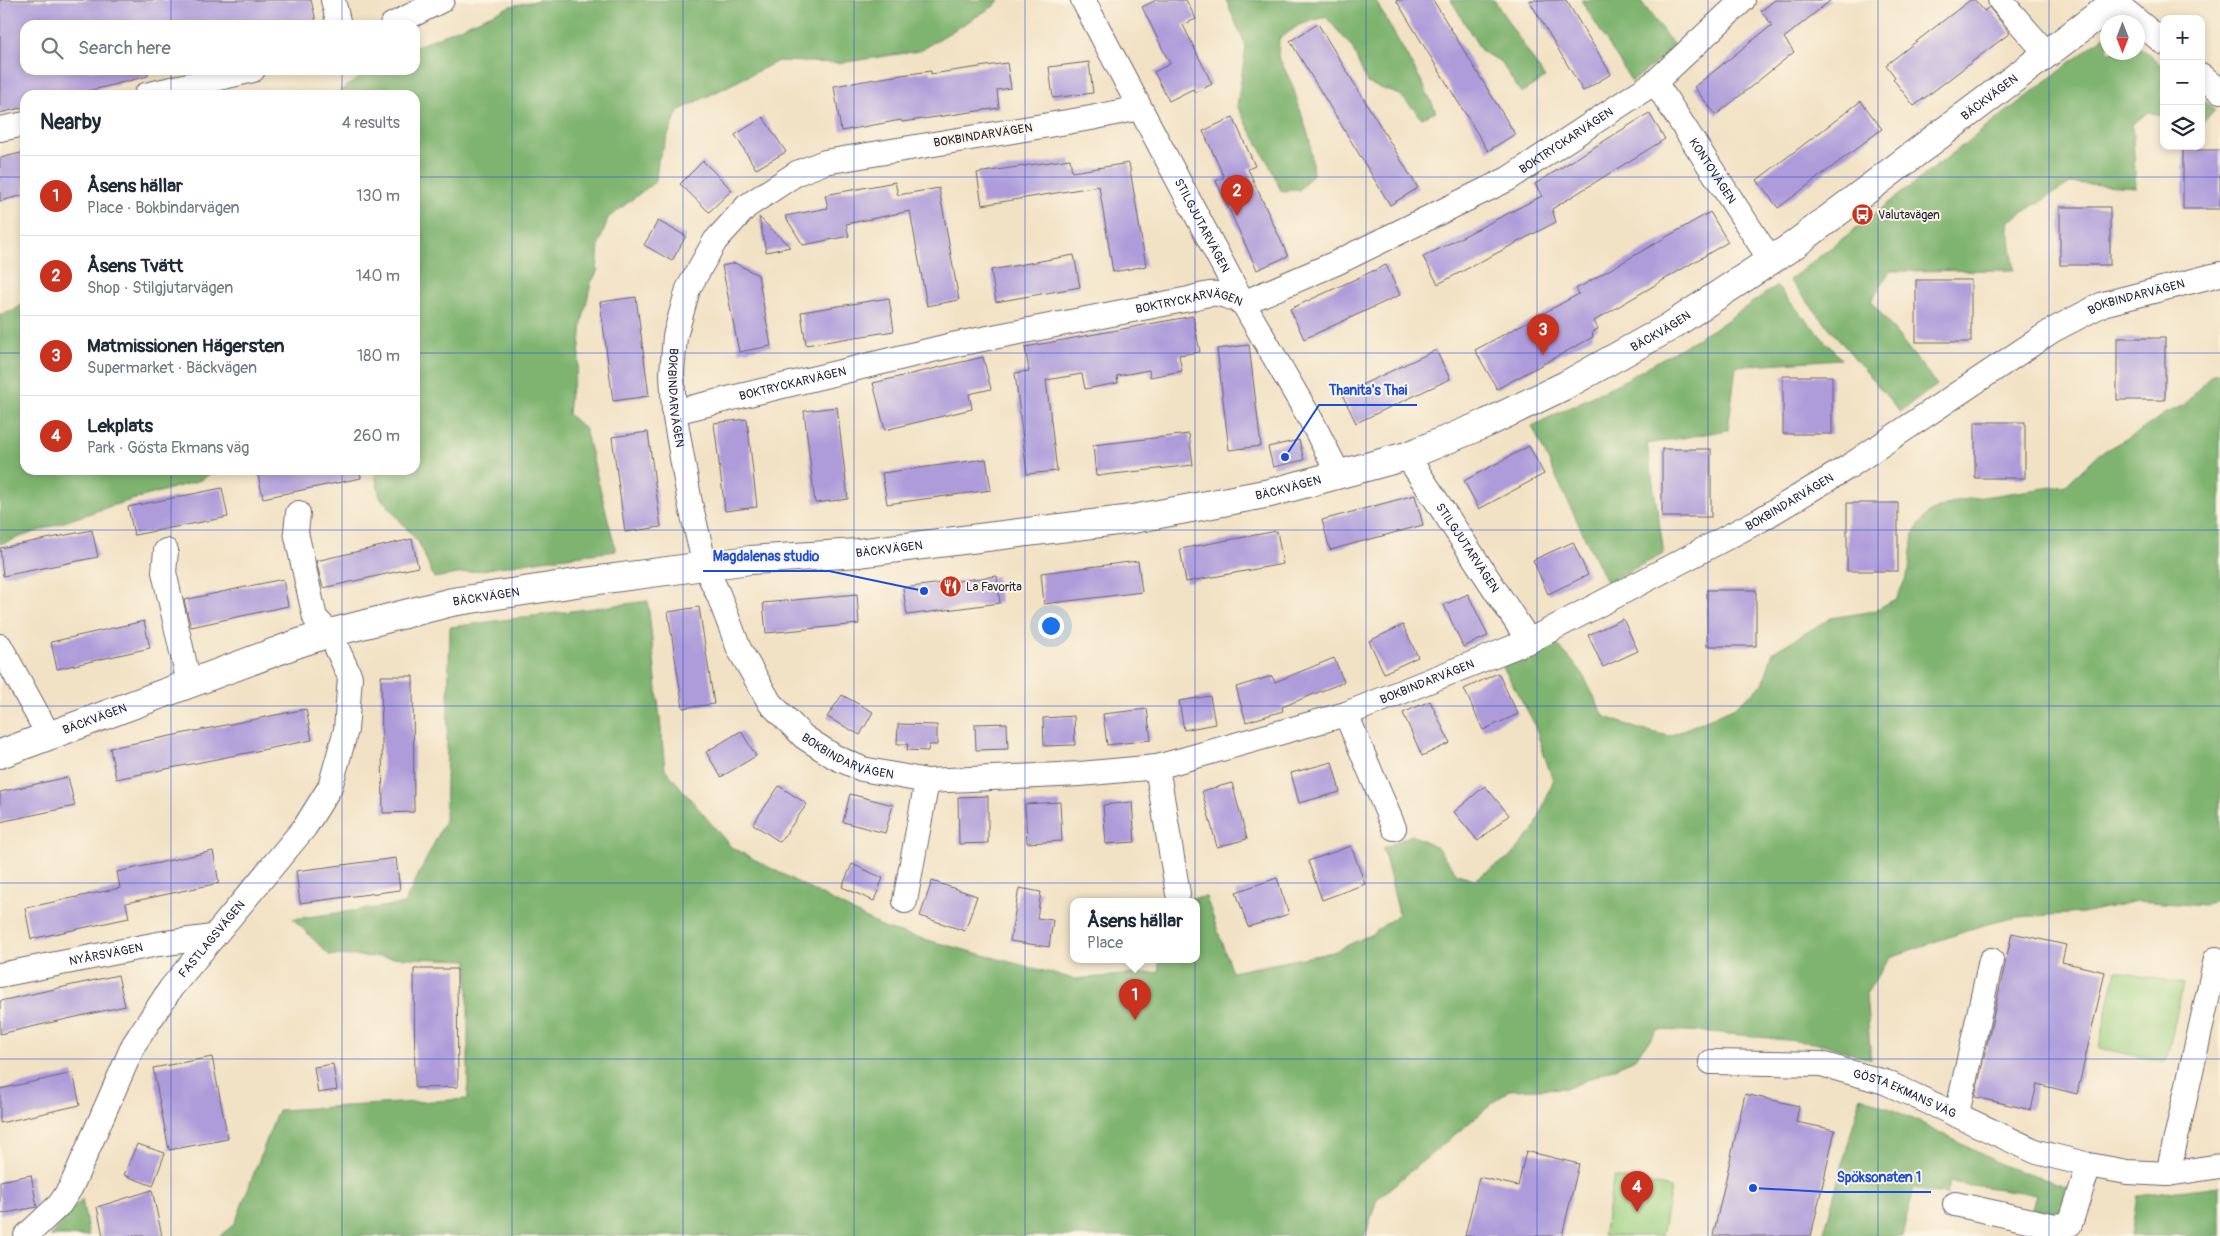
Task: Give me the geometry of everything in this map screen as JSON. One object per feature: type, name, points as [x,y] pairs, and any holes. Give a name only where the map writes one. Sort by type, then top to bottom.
[{"type":"street","points":[[333,0],[338,20]]},
{"type":"street","points":[[402,20],[442,0]]},
{"type":"street","name":"STILGJUTARVÄGEN","points":[[1083,0],[1242,303],[1311,420],[1339,475]]},
{"type":"street","name":"BOKTRYCKARVÄGEN","points":[[674,412],[957,344],[1189,299],[1209,292],[1222,294],[1242,303],[1336,263],[1508,179],[1655,82],[1743,0]]},
{"type":"street","points":[[2000,0],[2047,54]]},
{"type":"street","points":[[2117,2],[2160,40]]},
{"type":"street","name":"BÄCKVÄGEN","points":[[0,754],[189,683],[330,633],[452,602],[750,560],[858,552],[1133,519],[1262,495],[1407,456],[1487,423],[1566,385],[1668,328],[1771,261],[2117,2]]},
{"type":"street","points":[[167,90],[232,75]]},
{"type":"street","points":[[2205,78],[2220,91]]},
{"type":"street","name":"KONTOVÄGEN","points":[[1655,82],[1771,261]]},
{"type":"street","name":"BOKBINDARVÄGEN","points":[[1139,108],[1090,118],[825,162],[788,178],[747,206],[715,241],[688,289],[675,336],[672,373],[674,412],[690,503],[705,566],[744,658],[770,703],[804,737],[835,758],[862,768],[927,781],[1080,774],[1157,768],[1346,714],[1529,641],[1760,520],[1848,467],[2053,330],[2103,304],[2220,274]]},
{"type":"street","points":[[0,130],[20,125]]},
{"type":"street","name":"STILGJUTARVÄGEN","points":[[1407,456],[1529,641]]},
{"type":"street","points":[[298,513],[296,532],[316,618],[330,633]]},
{"type":"street","points":[[166,551],[164,572],[189,683]]},
{"type":"street","name":"FASTLAGSVÄGEN","points":[[26,1236],[60,1204],[71,1187],[134,1044],[171,988],[304,827],[330,787],[346,730],[350,677],[330,633]]},
{"type":"street","points":[[0,646],[49,736]]},
{"type":"street","points":[[1346,714],[1394,828]]},
{"type":"street","points":[[1157,768],[1178,894]]},
{"type":"street","points":[[905,901],[927,781]]},
{"type":"street","name":"NYÅRSVÄGEN","points":[[0,976],[158,944],[213,937]]},
{"type":"street","points":[[2168,1174],[2216,959]]},
{"type":"street","points":[[1956,1114],[1991,960]]},
{"type":"street","name":"GÖSTA EKMANS VÄG","points":[[1711,1062],[1822,1064],[1885,1082],[2037,1152],[2089,1165],[2127,1172],[2168,1174],[2220,1166]]},
{"type":"street","points":[[1955,1204],[2055,1226],[2070,1224],[2089,1165]]},
{"type":"green space","points":[[539,0],[999,0],[994,6],[919,51],[840,63],[778,61],[678,111],[658,160],[656,181],[608,218],[599,244],[597,272],[591,283],[582,323],[578,368],[570,394],[568,414],[585,429],[616,551],[542,560],[434,578],[419,543],[380,497],[375,475],[420,475],[420,90],[341,90],[364,75],[420,75],[420,45],[511,6]]},
{"type":"green space","points":[[1226,0],[1375,0],[1423,84],[1436,112],[1422,118],[1400,95],[1367,83],[1352,47],[1326,17],[1299,25],[1279,39],[1278,56],[1292,84],[1310,141],[1313,174],[1299,190],[1281,191],[1270,166],[1237,106],[1246,47]]},
{"type":"green space","points":[[1451,0],[1494,0],[1545,78],[1521,93],[1500,61],[1482,52]]},
{"type":"green space","points":[[1581,0],[1640,0],[1675,47],[1632,82]]},
{"type":"green space","points":[[2100,39],[2100,60],[2145,60],[2145,52],[2160,64],[2160,116],[2149,112],[2132,124],[2136,187],[2070,183],[2008,222],[2014,270],[1890,271],[1871,301],[1937,385],[1900,412],[1789,280]]},
{"type":"green space","points":[[2205,101],[2215,109],[2205,120]]},
{"type":"green space","points":[[1776,286],[1841,359],[1736,366],[1728,430],[1647,444],[1664,554],[1606,582],[1532,426],[1623,381],[1720,325]]},
{"type":"green space","points":[[20,306],[20,475],[208,475],[201,480],[111,506],[0,544],[0,314],[13,311]]},
{"type":"green space","points":[[2220,373],[2220,897],[2205,906],[2137,901],[2083,913],[2018,917],[1987,924],[1890,957],[1866,994],[1871,1060],[1823,1044],[1712,1032],[1658,1030],[1633,1060],[1568,1088],[1509,1090],[1377,1199],[1365,1236],[220,1236],[235,1223],[278,1110],[468,1099],[468,960],[329,955],[293,919],[404,904],[445,821],[450,627],[648,601],[665,769],[731,847],[886,929],[1074,979],[1159,972],[1159,963],[1200,963],[1200,898],[1195,898],[1206,897],[1232,972],[1333,952],[1372,934],[1399,914],[1383,848],[1412,835],[1437,847],[1457,874],[1475,879],[1511,856],[1534,830],[1553,781],[1533,721],[1502,665],[1555,642],[1581,671],[1604,716],[1638,729],[1670,736],[1735,707],[1763,684],[1773,652],[1831,618],[1874,611],[1897,598],[1909,571],[1913,534],[1928,513],[1955,501],[2066,485],[2099,454],[2140,431],[2164,414],[2184,405],[2212,374]]},
{"type":"green space","points":[[2116,970],[2183,984],[2166,1062],[2099,1048]]},
{"type":"green space","points":[[1861,1096],[1920,1122],[2004,1166],[2072,1188],[2067,1207],[2049,1213],[2032,1210],[2036,1194],[1950,1182],[1947,1195],[1914,1188],[1902,1236],[1823,1236]]},
{"type":"green space","points":[[1614,1177],[1671,1188],[1662,1236],[1603,1236]]},
{"type":"green space","points":[[2220,1186],[2220,1236],[2131,1236],[2137,1196]]},
{"type":"green space","points":[[82,1199],[89,1236],[50,1236]]},
{"type":"building","points":[[0,0],[311,0],[316,20],[20,20],[20,75],[148,76],[93,90],[20,90],[20,108],[0,113]]},
{"type":"building","points":[[1156,0],[1186,0],[1196,19],[1183,25],[1212,84],[1195,93],[1193,89],[1169,101],[1154,72],[1170,64],[1142,7]]},
{"type":"building","points":[[1396,0],[1433,0],[1515,134],[1488,151]]},
{"type":"building","points":[[1529,0],[1566,0],[1611,74],[1583,91]]},
{"type":"building","points":[[1775,0],[1831,0],[1784,38],[1794,52],[1716,115],[1694,87],[1772,25],[1761,11]]},
{"type":"building","points":[[1970,0],[1975,0],[1984,11],[1989,7],[2010,33],[1914,106],[1893,79],[1895,77],[1886,65]]},
{"type":"building","points":[[1318,24],[1418,188],[1390,205],[1290,41]]},
{"type":"building","points":[[1089,62],[1093,93],[1053,98],[1049,67]]},
{"type":"building","points":[[1007,63],[1011,88],[997,90],[999,108],[902,122],[901,120],[841,131],[834,86],[931,71],[931,74]]},
{"type":"building","points":[[1861,101],[1882,129],[1778,208],[1757,180]]},
{"type":"building","points":[[1649,113],[1665,139],[1552,209],[1556,222],[1438,284],[1423,257],[1542,196],[1535,184]]},
{"type":"building","points":[[763,117],[786,152],[756,169],[735,135]]},
{"type":"building","points":[[1233,117],[1255,166],[1248,169],[1288,256],[1257,270],[1216,181],[1224,177],[1203,131]]},
{"type":"building","points":[[2183,150],[2220,150],[2220,209],[2183,209]]},
{"type":"building","points":[[20,153],[20,196],[0,201],[0,158]]},
{"type":"building","points":[[1070,159],[1072,172],[1129,163],[1146,266],[1113,272],[1099,186],[982,205],[977,173]]},
{"type":"building","points":[[703,161],[732,190],[709,212],[680,184]]},
{"type":"building","points":[[895,182],[898,195],[939,188],[959,300],[927,306],[910,211],[846,224],[849,236],[803,245],[785,216],[828,208],[825,195]]},
{"type":"building","points":[[2060,207],[2110,207],[2110,265],[2060,265]]},
{"type":"building","points":[[1710,212],[1728,242],[1594,321],[1598,329],[1592,332],[1593,337],[1497,389],[1475,350],[1579,294],[1576,289]]},
{"type":"building","points":[[759,217],[790,247],[766,252]]},
{"type":"building","points":[[658,221],[686,236],[672,261],[644,245]]},
{"type":"building","points":[[1074,255],[1080,287],[996,302],[991,270]]},
{"type":"building","points":[[735,263],[758,275],[771,346],[739,352],[722,266]]},
{"type":"building","points":[[1386,265],[1400,295],[1304,339],[1290,309]]},
{"type":"building","points":[[1916,280],[1971,280],[1971,342],[1916,342]]},
{"type":"building","points":[[636,297],[649,396],[613,401],[600,302]]},
{"type":"building","points":[[889,298],[894,331],[806,345],[801,312]]},
{"type":"building","points":[[1193,316],[1200,352],[1179,355],[1182,371],[1150,377],[1149,370],[1117,376],[1118,383],[1085,389],[1082,374],[1046,380],[1057,471],[1027,474],[1015,373],[1029,371],[1025,347]]},
{"type":"building","points":[[2117,338],[2165,338],[2165,400],[2117,400]]},
{"type":"building","points":[[1249,345],[1261,446],[1229,450],[1217,349]]},
{"type":"building","points":[[1436,350],[1450,379],[1356,423],[1342,394]]},
{"type":"building","points":[[983,357],[991,389],[969,394],[972,409],[885,430],[873,383]]},
{"type":"building","points":[[1783,376],[1832,376],[1832,434],[1783,434]]},
{"type":"building","points":[[837,407],[848,499],[815,503],[804,411]]},
{"type":"building","points":[[747,419],[757,507],[725,511],[714,423]]},
{"type":"building","points":[[1975,422],[2025,422],[2025,478],[1975,478]]},
{"type":"building","points":[[648,432],[661,527],[625,532],[612,437]]},
{"type":"building","points":[[1189,434],[1193,465],[1096,476],[1093,445]]},
{"type":"building","points":[[1299,440],[1304,460],[1273,467],[1268,447]]},
{"type":"building","points":[[1529,446],[1544,474],[1479,509],[1464,481]]},
{"type":"building","points":[[1662,449],[1711,449],[1711,517],[1662,517]]},
{"type":"building","points":[[986,459],[991,490],[887,504],[882,473]]},
{"type":"building","points":[[258,475],[361,475],[361,478],[263,498]]},
{"type":"building","points":[[222,488],[228,517],[134,535],[128,507]]},
{"type":"building","points":[[1415,495],[1423,525],[1330,550],[1322,520]]},
{"type":"building","points":[[1847,503],[1898,503],[1898,571],[1847,571]]},
{"type":"building","points":[[92,530],[98,557],[3,576],[0,548]]},
{"type":"building","points":[[1277,531],[1283,564],[1186,582],[1180,549]]},
{"type":"building","points":[[412,539],[418,567],[323,588],[316,561]]},
{"type":"building","points":[[1573,542],[1588,575],[1548,594],[1533,560]]},
{"type":"building","points":[[1138,561],[1142,592],[1044,604],[1041,573]]},
{"type":"building","points":[[997,576],[1000,603],[907,615],[903,588]]},
{"type":"building","points":[[283,579],[288,606],[191,627],[184,600]]},
{"type":"building","points":[[1707,590],[1756,590],[1756,646],[1707,646]]},
{"type":"building","points":[[857,594],[859,624],[766,633],[763,603]]},
{"type":"building","points":[[1468,594],[1488,636],[1463,647],[1444,605]]},
{"type":"building","points":[[699,607],[714,704],[683,708],[668,612]]},
{"type":"building","points":[[1623,619],[1638,651],[1603,667],[1588,635]]},
{"type":"building","points":[[144,621],[150,648],[57,669],[51,642]]},
{"type":"building","points":[[1403,625],[1418,657],[1384,673],[1369,641]]},
{"type":"building","points":[[1334,658],[1344,682],[1282,707],[1283,711],[1246,722],[1236,687],[1272,676],[1275,682]]},
{"type":"building","points":[[1498,673],[1518,714],[1483,730],[1464,689]]},
{"type":"building","points":[[381,676],[413,676],[414,812],[383,813]]},
{"type":"building","points":[[842,695],[873,712],[860,735],[827,717]]},
{"type":"building","points":[[1210,696],[1215,724],[1184,730],[1179,701]]},
{"type":"building","points":[[1430,701],[1450,743],[1422,756],[1403,713]]},
{"type":"building","points":[[306,709],[312,740],[116,779],[110,748]]},
{"type":"building","points":[[1147,709],[1151,740],[1107,745],[1103,714]]},
{"type":"building","points":[[1074,716],[1075,745],[1044,746],[1043,718]]},
{"type":"building","points":[[1007,723],[1008,749],[976,750],[975,724]]},
{"type":"building","points":[[898,724],[937,725],[937,745],[929,745],[928,751],[907,750],[908,744],[897,744]]},
{"type":"building","points":[[741,731],[756,756],[721,777],[706,752]]},
{"type":"building","points":[[1332,762],[1340,792],[1299,803],[1291,773]]},
{"type":"building","points":[[68,777],[75,806],[0,822],[0,792]]},
{"type":"building","points":[[1232,783],[1247,839],[1217,847],[1202,791]]},
{"type":"building","points":[[779,786],[807,804],[780,842],[753,824]]},
{"type":"building","points":[[1485,786],[1509,815],[1478,841],[1454,812]]},
{"type":"building","points":[[850,794],[893,805],[885,833],[843,822]]},
{"type":"building","points":[[988,796],[988,843],[959,844],[958,797]]},
{"type":"building","points":[[1060,802],[1062,841],[1027,843],[1025,804]]},
{"type":"building","points":[[1132,802],[1135,842],[1106,844],[1103,805]]},
{"type":"building","points":[[1351,846],[1365,884],[1322,900],[1308,861]]},
{"type":"building","points":[[213,851],[219,883],[126,903],[129,918],[31,939],[25,908],[120,888],[117,872]]},
{"type":"building","points":[[396,858],[400,890],[300,903],[296,871]]},
{"type":"building","points":[[852,864],[883,878],[874,901],[842,887]]},
{"type":"building","points":[[1277,878],[1289,914],[1248,927],[1236,892]]},
{"type":"building","points":[[932,881],[977,896],[965,931],[920,916]]},
{"type":"building","points":[[1019,888],[1041,892],[1037,918],[1053,920],[1049,947],[1010,941]]},
{"type":"building","points":[[2012,933],[2066,945],[2062,962],[2105,972],[2077,1094],[2037,1084],[2031,1110],[1975,1097]]},
{"type":"building","points":[[414,969],[457,969],[458,1087],[415,1088]]},
{"type":"building","points":[[118,975],[125,1006],[0,1034],[0,1001]]},
{"type":"building","points":[[212,1057],[228,1139],[169,1150],[153,1068]]},
{"type":"building","points":[[333,1064],[337,1090],[318,1093],[314,1067]]},
{"type":"building","points":[[73,1073],[80,1105],[0,1123],[0,1089]]},
{"type":"building","points":[[1745,1094],[1799,1106],[1796,1122],[1835,1130],[1811,1236],[1713,1236]]},
{"type":"building","points":[[137,1144],[165,1153],[153,1186],[124,1175]]},
{"type":"building","points":[[1526,1151],[1579,1164],[1562,1236],[1465,1236],[1479,1177],[1518,1186]]},
{"type":"building","points":[[31,1175],[37,1207],[0,1214],[0,1181]]},
{"type":"building","points":[[152,1190],[162,1236],[103,1236],[97,1207]]},
{"type":"place","name":"Valutavägen","points":[[1862,215]]},
{"type":"place","name":"Åsens Tvätt","points":[[1237,216]]},
{"type":"place","name":"Matmissionen Hägersten","points":[[1543,355]]},
{"type":"place","name":"Thanita's Thai","points":[[1285,457]]},
{"type":"place","name":"La Favorita","points":[[950,587]]},
{"type":"place","name":"Magdalenas studio","points":[[924,591]]},
{"type":"place","name":"Åsens hällar","points":[[1135,1020]]},
{"type":"place","name":"Spöksonaten 1","points":[[1753,1188]]},
{"type":"place","name":"Lekplats","points":[[1637,1212]]}]
